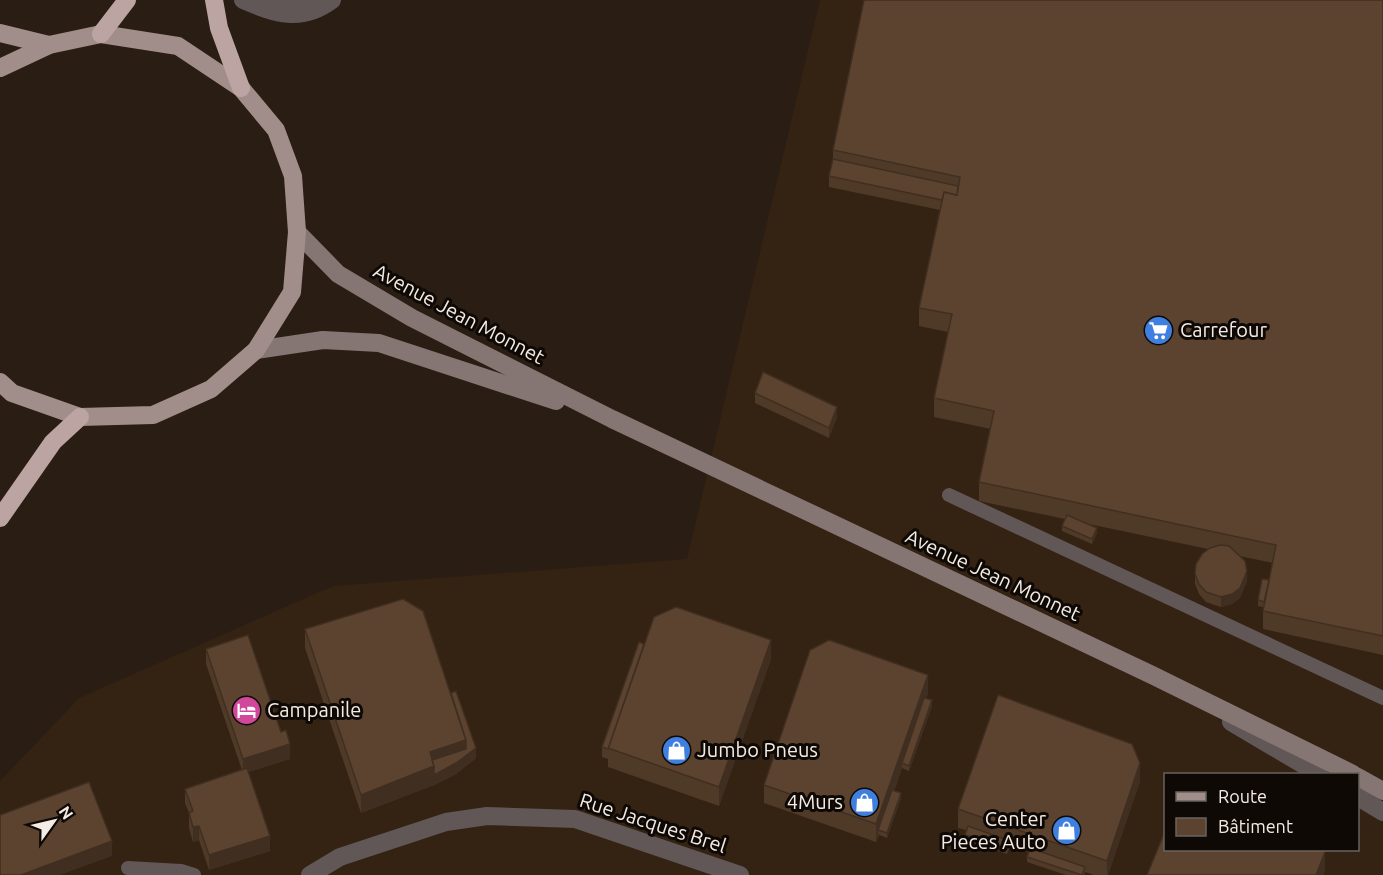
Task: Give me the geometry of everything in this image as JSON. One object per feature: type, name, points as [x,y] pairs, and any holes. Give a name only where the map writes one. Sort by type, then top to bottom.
[{"type":"highway","points":[[100,34],[127,0]]},
{"type":"highway","points":[[214,4],[219,28],[241,88]]},
{"type":"highway","points":[[0,518],[53,442],[80,417]]},
{"type":"main road","points":[[0,33],[49,45]]},
{"type":"main road","points":[[0,68],[49,45],[100,34],[178,46],[241,88],[276,130],[293,177],[297,232],[292,292],[256,350],[212,389],[153,415],[80,417],[12,393],[0,382]]},
{"type":"main road","name":"Avenue Jean Monnet","points":[[297,232],[338,274],[393,307],[612,419],[1152,675],[1351,773]]},
{"type":"main road","name":"Avenue Jean Monnet","points":[[256,350],[323,340],[379,343],[612,419]]},
{"type":"main road","points":[[1359,778],[1383,791]]},
{"type":"street","points":[[243,0],[269,11],[290,14],[306,14],[332,0]]},
{"type":"street","points":[[1152,675],[1317,773]]},
{"type":"street","points":[[1359,798],[1383,812]]},
{"type":"street","name":"Rue Jacques Brel","points":[[310,875],[340,857],[435,825],[488,816],[575,819],[740,875]]},
{"type":"lane","points":[[263,0],[275,3],[310,0]]},
{"type":"lane","points":[[949,495],[1383,698]]},
{"type":"lane","points":[[128,868],[182,871],[194,875]]},
{"type":"shaded area","points":[[820,0],[1383,0],[1383,875],[0,875],[0,781],[79,698],[333,586],[687,559]]},
{"type":"building","name":"Carrefour","points":[[864,0],[1383,0],[1383,636],[1263,611],[1276,545],[979,482],[994,411],[934,398],[952,314],[919,308],[944,192],[957,195],[960,177],[833,150]]},
{"type":"building","points":[[833,159],[958,186],[957,195],[944,192],[942,200],[829,176]]},
{"type":"building","points":[[763,372],[837,407],[829,428],[755,393]]},
{"type":"building","points":[[1067,515],[1097,528],[1092,539],[1062,526]]},
{"type":"building","points":[[1220,545],[1229,546],[1245,561],[1247,571],[1240,588],[1232,594],[1221,597],[1206,592],[1199,584],[1195,574],[1196,564],[1202,554]]},
{"type":"building","points":[[1262,579],[1269,580],[1264,602],[1258,600]]},
{"type":"building","points":[[403,599],[423,611],[466,740],[430,752],[434,766],[361,795],[305,629]]},
{"type":"building","points":[[676,607],[771,640],[719,787],[608,748],[654,617]]},
{"type":"building","points":[[248,635],[281,732],[286,730],[290,744],[243,759],[206,649]]},
{"type":"building","points":[[829,640],[928,675],[876,824],[764,785],[810,650]]},
{"type":"building","points":[[639,642],[644,644],[608,749],[602,747]]},
{"type":"building","points":[[456,691],[476,748],[456,763],[434,775],[432,760],[466,749],[466,740],[451,693]]},
{"type":"building","points":[[998,695],[1132,744],[1140,763],[1107,861],[958,809]]},
{"type":"building","points":[[924,698],[932,700],[909,766],[902,763]]},
{"type":"building","points":[[247,768],[270,836],[209,855],[199,826],[193,827],[189,813],[193,811],[185,789]]},
{"type":"building","points":[[89,782],[112,841],[21,875],[0,875],[0,815]]},
{"type":"building","points":[[892,790],[901,793],[887,833],[878,830]]},
{"type":"building","points":[[968,826],[1010,841],[1007,849],[965,835]]},
{"type":"building","points":[[1164,834],[1164,851],[1325,852],[1316,875],[1147,875]]},
{"type":"building","points":[[1030,848],[1085,867],[1082,875],[1027,857]]},
{"type":"place","name":"Carrefour","points":[[1159,330]]},
{"type":"place","name":"Campanile","points":[[246,710]]},
{"type":"place","name":"Jumbo Pneus","points":[[676,750]]},
{"type":"place","name":"4Murs","points":[[864,802]]},
{"type":"place","name":"Center Pieces Auto","points":[[1067,830]]}]
